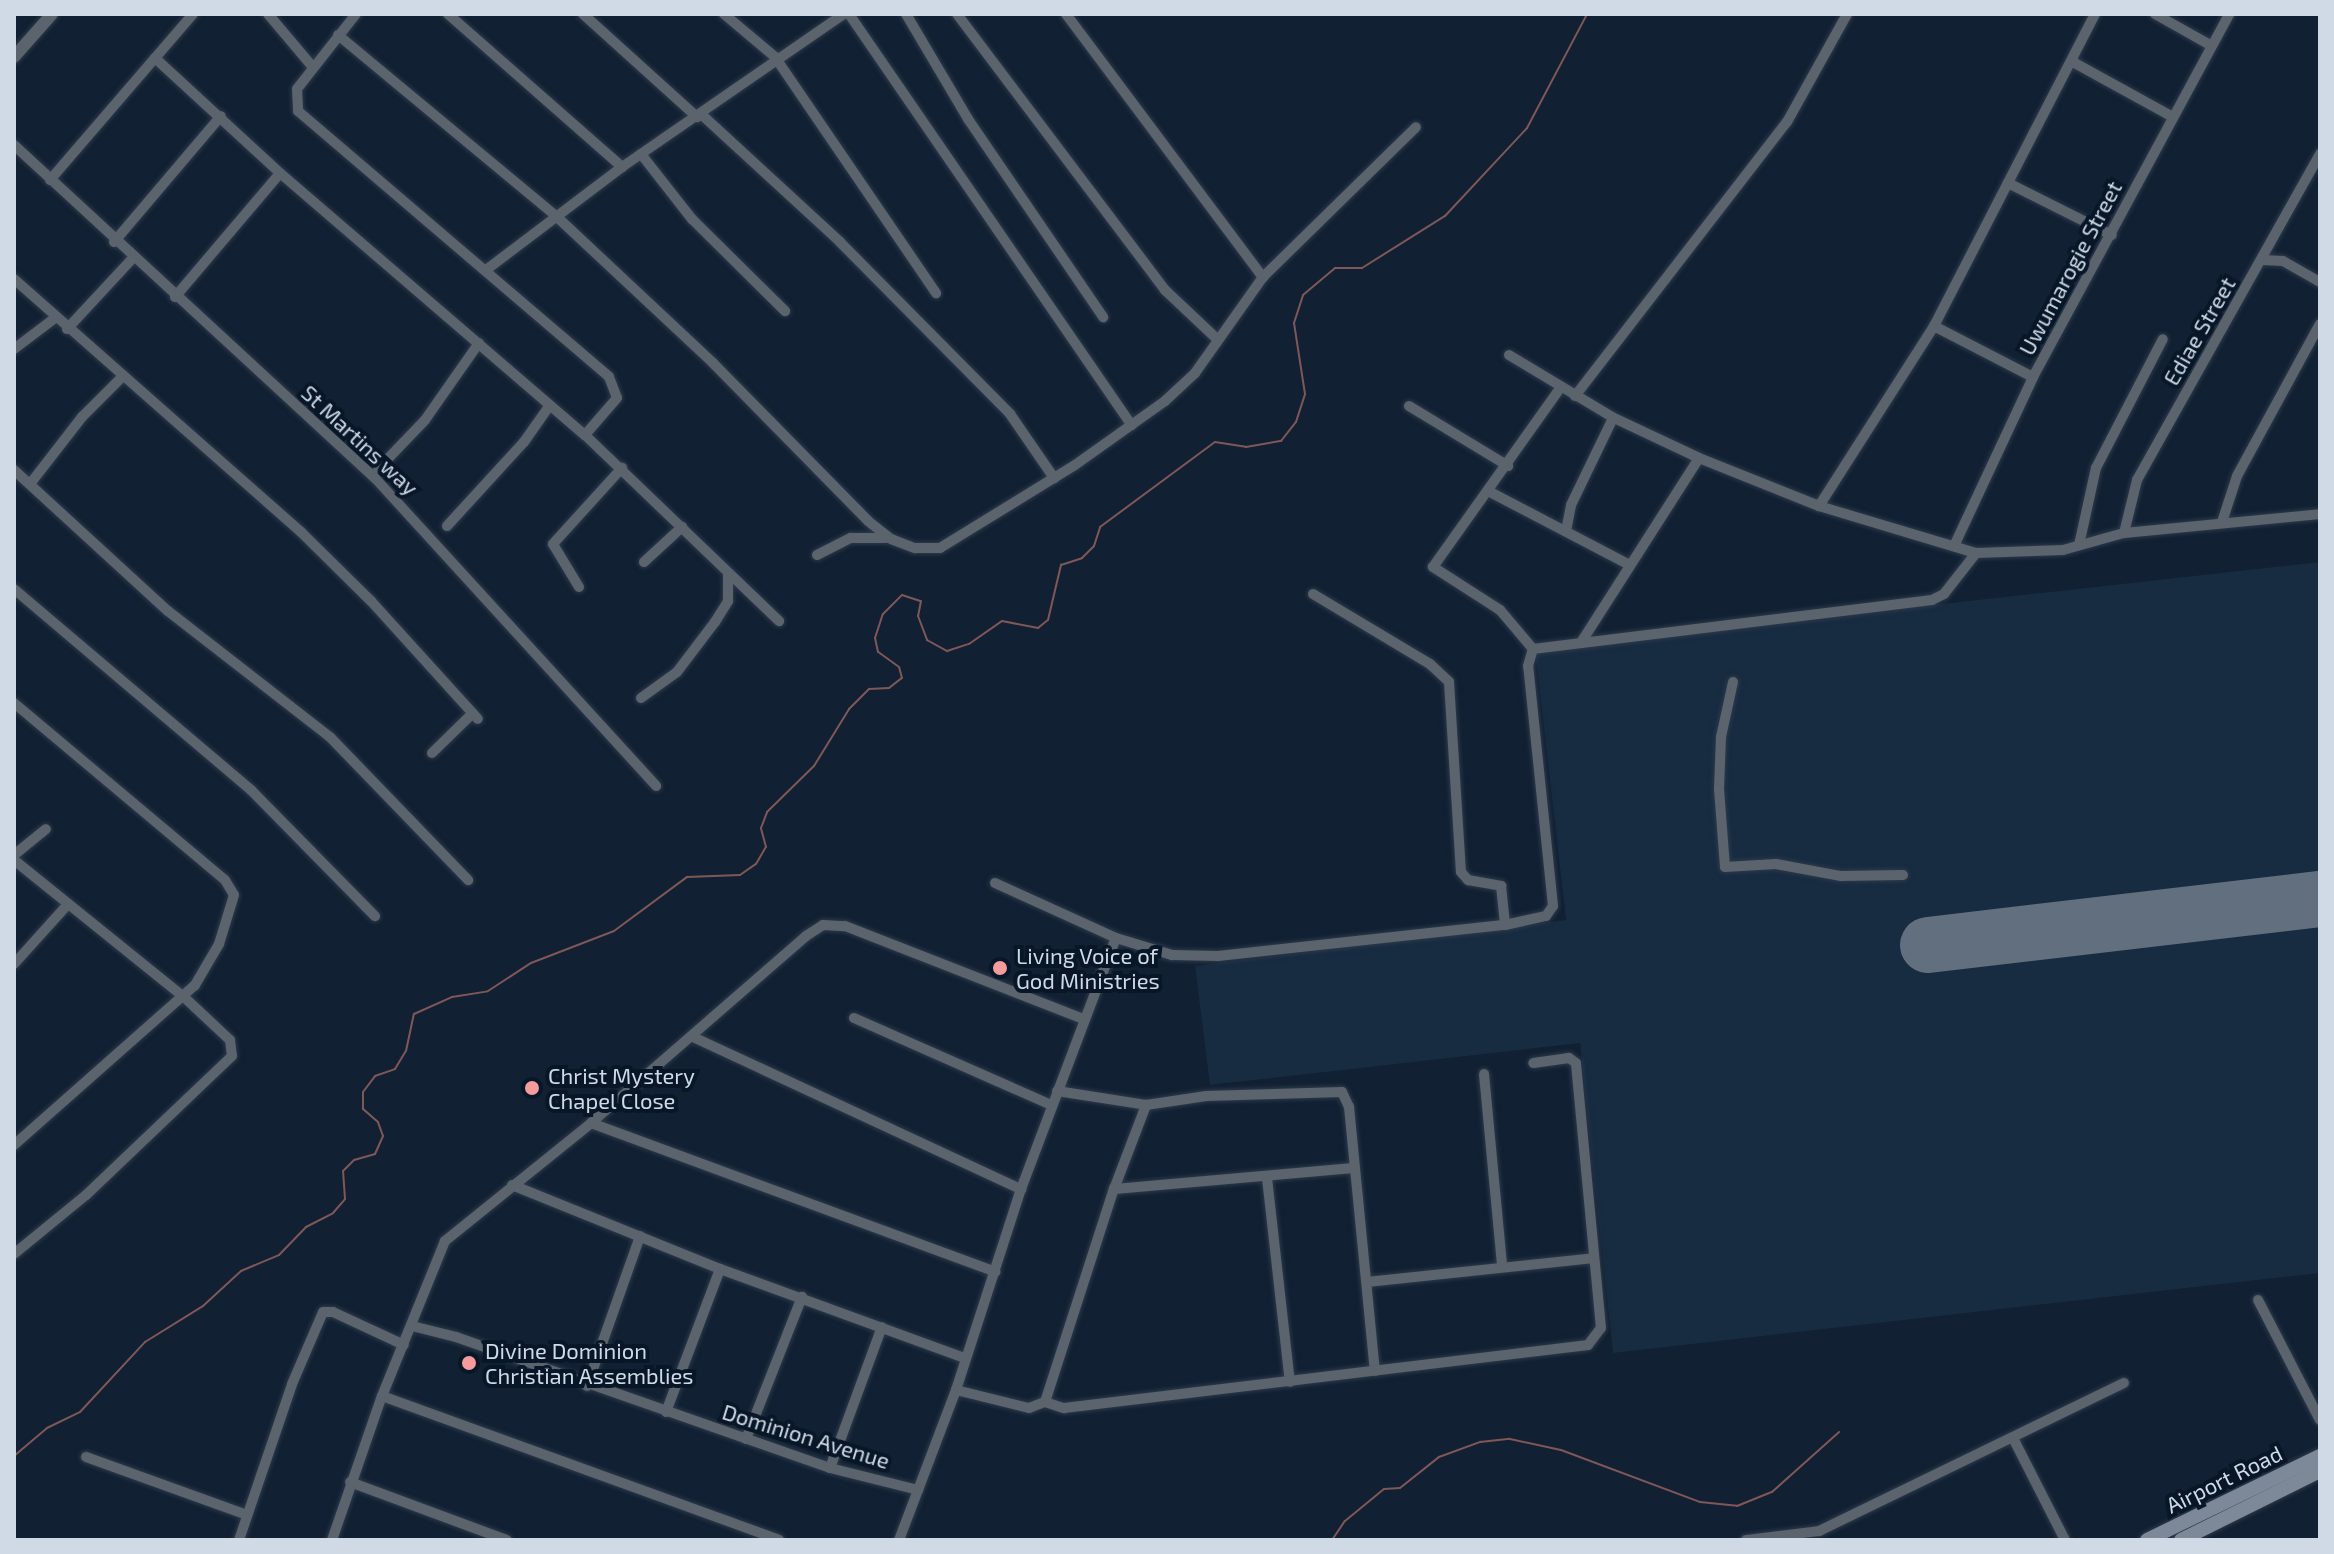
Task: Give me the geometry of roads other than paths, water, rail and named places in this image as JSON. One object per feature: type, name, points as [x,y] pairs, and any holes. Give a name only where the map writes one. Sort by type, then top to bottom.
[{"type":"main road","name":"Airport Road","points":[[2147,1540],[2320,1456]]},
{"type":"main road","name":"Airport Road","points":[[2181,1540],[2320,1471]]},
{"type":"street","points":[[14,57],[52,14]]},
{"type":"street","points":[[50,180],[193,14]]},
{"type":"street","points":[[268,14],[312,66]]},
{"type":"street","points":[[356,14],[312,66],[297,89],[298,111],[456,250],[486,270],[609,377],[617,398],[585,435]]},
{"type":"street","points":[[448,14],[622,167]]},
{"type":"street","points":[[583,14],[840,242],[1010,414],[1054,478]]},
{"type":"street","points":[[724,14],[775,57],[936,293]]},
{"type":"street","points":[[486,270],[622,167],[699,116],[775,57],[846,14],[1132,425]]},
{"type":"street","points":[[906,14],[968,119],[1103,317]]},
{"type":"street","points":[[957,14],[1165,290],[1216,338]]},
{"type":"street","points":[[1066,14],[1263,277]]},
{"type":"street","points":[[1575,396],[1762,158],[1847,14]]},
{"type":"street","points":[[1819,506],[1934,326],[2095,14]]},
{"type":"street","points":[[2155,14],[2212,46]]},
{"type":"street","name":"Uwumarogie Street","points":[[1954,546],[2033,377],[2229,14]]},
{"type":"street","points":[[338,35],[556,216],[713,363],[823,480],[891,539]]},
{"type":"street","points":[[155,58],[280,173],[622,468],[728,575],[779,621]]},
{"type":"street","points":[[2071,61],[2173,117]]},
{"type":"street","points":[[114,242],[221,116]]},
{"type":"street","points":[[817,555],[851,538],[868,534],[915,548],[940,548],[1054,478],[1132,425],[1195,373],[1216,338],[1263,277],[1416,127]]},
{"type":"street","name":"St Martins way","points":[[14,145],[114,242],[375,478],[656,786]]},
{"type":"street","points":[[641,154],[692,219],[785,311]]},
{"type":"street","name":"Ediae Street","points":[[2124,533],[2137,480],[2320,154]]},
{"type":"street","points":[[175,297],[280,173]]},
{"type":"street","points":[[2008,183],[2112,235]]},
{"type":"street","points":[[67,329],[133,258]]},
{"type":"street","points":[[2263,260],[2283,261],[2320,282]]},
{"type":"street","points":[[14,279],[67,329],[301,532],[476,716],[432,753]]},
{"type":"street","points":[[14,349],[55,318]]},
{"type":"street","points":[[2222,522],[2237,476],[2320,324]]},
{"type":"street","points":[[1934,326],[2033,377]]},
{"type":"street","points":[[2079,545],[2096,468],[2163,339]]},
{"type":"street","points":[[378,469],[425,420],[479,343]]},
{"type":"street","points":[[1509,355],[1575,396],[1699,458],[1819,506],[1976,553],[2079,545],[2124,533],[2320,514]]},
{"type":"street","points":[[30,484],[82,417],[122,377]]},
{"type":"street","points":[[1533,649],[1500,610],[1433,567],[1490,492],[1561,387]]},
{"type":"street","points":[[447,526],[524,442],[550,405]]},
{"type":"street","points":[[1409,406],[1508,466]]},
{"type":"street","points":[[1566,531],[1571,505],[1612,420]]},
{"type":"street","points":[[1582,641],[1628,564],[1699,458]]},
{"type":"street","points":[[579,587],[553,544],[622,468]]},
{"type":"street","points":[[14,470],[168,611],[330,737],[468,880]]},
{"type":"street","points":[[1490,492],[1628,564]]},
{"type":"street","points":[[644,562],[682,527]]},
{"type":"street","points":[[1533,649],[1932,600],[1944,594],[1976,553]]},
{"type":"street","points":[[641,698],[677,672],[715,622],[728,601],[728,575]]},
{"type":"street","points":[[14,589],[251,790],[375,916]]},
{"type":"street","points":[[1313,594],[1430,664],[1449,682],[1461,872],[1468,880],[1498,883],[1505,925]]},
{"type":"street","points":[[995,883],[1116,938],[1172,955],[1218,956],[1505,925],[1543,917],[1553,906],[1528,666],[1533,649]]},
{"type":"street","points":[[1733,682],[1721,737],[1719,789],[1725,867],[1776,864],[1840,876],[1903,875]]},
{"type":"street","points":[[14,703],[230,888],[234,895],[219,944],[184,997],[14,1145]]},
{"type":"street","points":[[14,1254],[97,1185],[232,1056],[230,1040],[184,997],[14,858],[46,829]]},
{"type":"street","points":[[14,964],[68,904]]},
{"type":"street","points":[[332,1540],[382,1396],[445,1241],[693,1037],[806,936],[833,924],[1084,1019]]},
{"type":"street","points":[[899,1540],[956,1390],[964,1358],[1051,1105],[1116,938]]},
{"type":"street","points":[[854,1018],[1051,1105]]},
{"type":"street","points":[[693,1037],[1021,1189]]},
{"type":"street","points":[[956,1390],[1029,1408],[1045,1402],[1064,1408],[1588,1345],[1601,1328],[1576,1063],[1569,1058],[1533,1063]]},
{"type":"street","points":[[1484,1074],[1502,1266]]},
{"type":"street","points":[[1057,1091],[1146,1105],[1335,1089],[1349,1107],[1375,1371]]},
{"type":"street","points":[[1045,1402],[1114,1189],[1146,1105]]},
{"type":"street","points":[[591,1123],[995,1272]]},
{"type":"street","points":[[1114,1189],[1354,1168]]},
{"type":"street","points":[[1267,1178],[1290,1382]]},
{"type":"street","points":[[512,1185],[720,1269],[964,1358]]},
{"type":"street","points":[[587,1386],[640,1236]]},
{"type":"street","points":[[1367,1282],[1594,1258]]},
{"type":"street","points":[[666,1412],[720,1269]]},
{"type":"street","points":[[746,1439],[802,1297]]},
{"type":"street","points":[[2258,1300],[2320,1420]]},
{"type":"street","points":[[239,1540],[292,1384],[323,1312],[333,1312],[404,1345]]},
{"type":"street","name":"Dominion Avenue","points":[[412,1326],[456,1337],[587,1386],[830,1468],[918,1490]]},
{"type":"street","points":[[830,1468],[882,1327]]},
{"type":"street","points":[[1746,1540],[1819,1531],[2124,1383]]},
{"type":"street","points":[[382,1396],[779,1540]]},
{"type":"street","points":[[2013,1438],[2065,1540]]},
{"type":"street","points":[[86,1457],[247,1515]]},
{"type":"street","points":[[350,1482],[507,1540]]},
{"type":"waterway","points":[[14,1456],[47,1428],[80,1412],[145,1342],[203,1306],[241,1271],[279,1255],[306,1227],[333,1213],[345,1199],[343,1171],[354,1160],[375,1154],[383,1136],[378,1122],[363,1109],[363,1092],[375,1076],[395,1069],[406,1051],[414,1014],[452,997],[488,991],[531,963],[614,931],[687,877],[740,875],[756,864],[766,847],[761,828],[767,812],[814,766],[849,709],[869,689],[889,688],[902,678],[899,667],[878,652],[875,638],[883,614],[902,595],[921,601],[918,616],[927,640],[947,651],[969,644],[1002,621],[1038,628],[1048,620],[1061,565],[1082,558],[1094,546],[1100,527],[1215,442],[1246,447],[1281,441],[1296,422],[1305,394],[1294,323],[1303,295],[1335,268],[1362,268],[1445,216],[1527,128],[1587,14]]},
{"type":"waterway","points":[[1332,1540],[1345,1521],[1384,1489],[1400,1488],[1439,1457],[1480,1442],[1510,1439],[1561,1450],[1700,1502],[1737,1506],[1772,1492],[1839,1432]]},
{"type":"place","name":"Living Voice of God Ministries","points":[[1000,968]]},
{"type":"place","name":"Christ Mystery Chapel Close","points":[[532,1088]]},
{"type":"place","name":"Divine Dominion Christian Assemblies","points":[[469,1363]]}]
